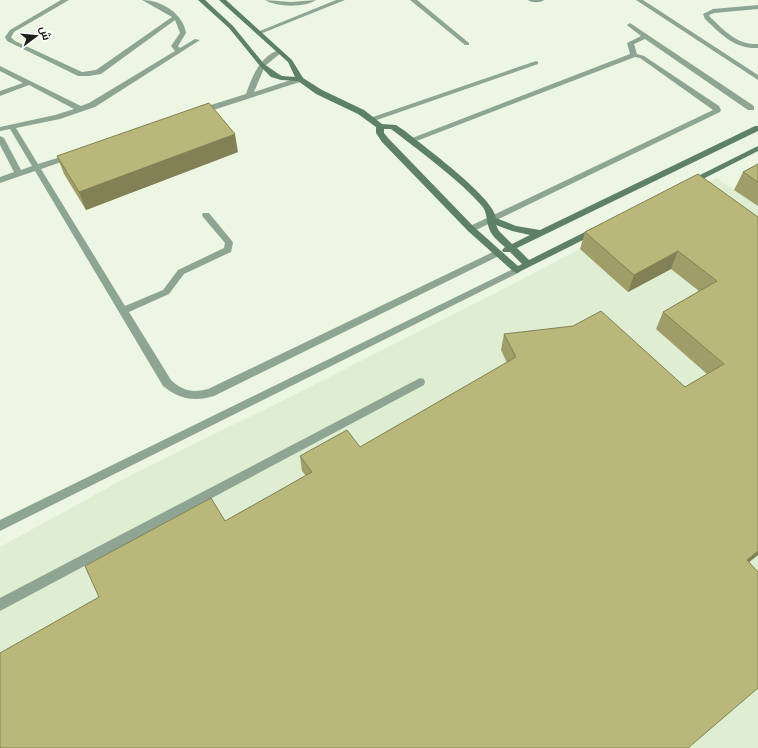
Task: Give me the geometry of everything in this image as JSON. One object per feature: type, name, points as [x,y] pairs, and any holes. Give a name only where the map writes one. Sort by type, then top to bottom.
[{"type":"street","points":[[201,0],[231,27],[262,65],[274,75],[281,78],[300,79],[319,92],[371,118],[380,126],[398,130],[469,188],[486,205],[490,210],[495,233],[528,264]]},
{"type":"street","points":[[222,0],[296,68],[300,79]]},
{"type":"street","points":[[380,126],[380,133],[385,140],[471,229],[517,270],[605,225]]},
{"type":"street","points":[[498,253],[758,128]]},
{"type":"street","points":[[681,187],[758,148]]},
{"type":"street","points":[[492,219],[514,230],[542,233]]},
{"type":"lane","points":[[66,0],[12,31],[8,37],[9,40],[81,74],[98,72],[176,17]]},
{"type":"lane","points":[[145,0],[165,9],[176,17],[182,26],[183,33],[174,46],[180,51]]},
{"type":"lane","points":[[268,0],[285,4],[313,0]]},
{"type":"lane","points":[[258,32],[342,0]]},
{"type":"lane","points":[[413,0],[467,44]]},
{"type":"lane","points":[[531,0],[540,0]]},
{"type":"lane","points":[[639,0],[758,78]]},
{"type":"lane","points":[[758,7],[713,11],[706,14],[707,18],[734,42],[744,47],[758,46]]},
{"type":"lane","points":[[630,25],[751,108]]},
{"type":"lane","points":[[634,55],[630,43],[646,36]]},
{"type":"lane","points":[[0,129],[57,117],[102,100],[198,40]]},
{"type":"lane","points":[[249,95],[262,65],[269,57],[279,52]]},
{"type":"lane","points":[[410,140],[634,55],[642,57],[715,106],[717,111],[471,229]]},
{"type":"lane","points":[[371,118],[536,63]]},
{"type":"lane","points":[[0,68],[81,109]]},
{"type":"lane","points":[[190,115],[300,79]]},
{"type":"lane","points":[[0,94],[29,83]]},
{"type":"lane","points":[[12,127],[122,311],[167,383],[183,395],[202,395],[210,393],[498,253]]},
{"type":"lane","points":[[0,138],[19,174]]},
{"type":"lane","points":[[0,180],[80,153]]},
{"type":"lane","points":[[122,311],[166,292],[172,288],[175,278],[181,272],[228,250],[229,243],[206,215]]},
{"type":"lane","points":[[0,526],[517,270]]},
{"type":"lane","points":[[0,604],[420,382]]},
{"type":"shaded area","points":[[717,178],[734,190],[758,178],[758,748],[0,748],[0,547],[133,474],[280,402],[509,286]]},
{"type":"building","points":[[209,103],[235,134],[79,192],[57,156]]},
{"type":"building","points":[[758,164],[758,182],[743,172]]},
{"type":"building","points":[[698,174],[758,217],[758,551],[747,560],[758,572],[758,688],[688,748],[0,748],[0,653],[99,597],[85,566],[211,498],[225,521],[312,472],[300,456],[347,430],[360,447],[516,357],[504,334],[573,326],[601,311],[685,387],[724,364],[663,312],[717,281],[678,251],[634,275],[585,232]]}]
